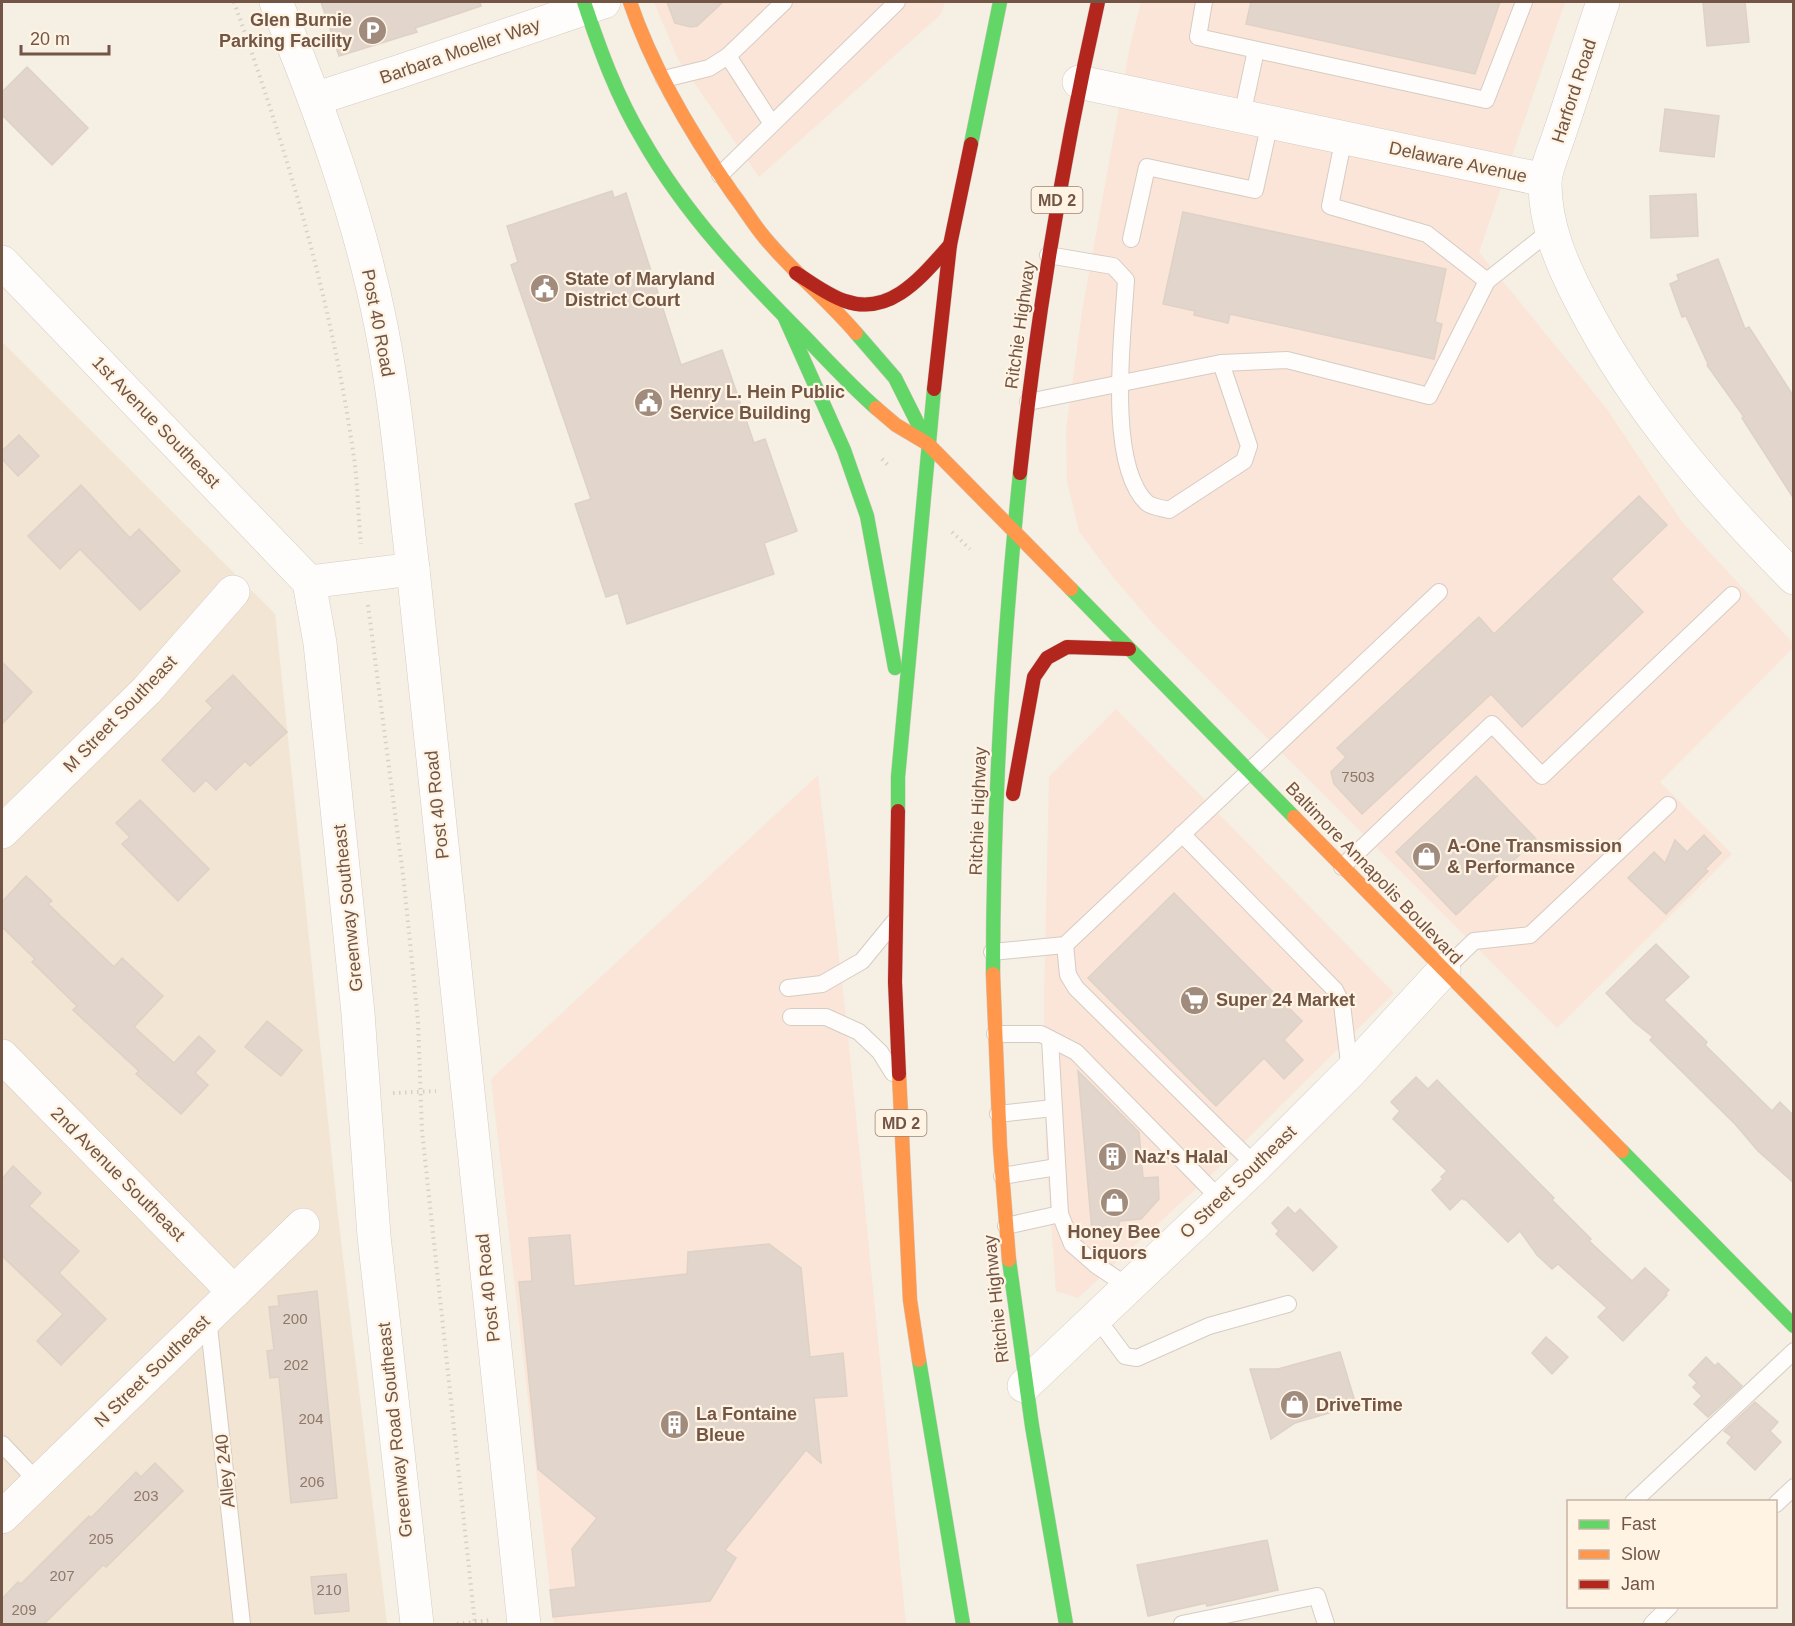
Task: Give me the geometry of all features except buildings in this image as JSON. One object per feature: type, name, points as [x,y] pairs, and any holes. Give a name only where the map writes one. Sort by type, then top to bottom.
[{"type":"main road","name":"Baltimore Annapolis Boulevard","points":[[630,2],[637,23],[685,122],[720,175],[764,237],[796,273],[845,320],[895,378],[928,444]]},
{"type":"main road","name":"MD 2","points":[[962,1624],[910,1300],[895,982],[898,777],[928,444],[950,245],[1000,2]]},
{"type":"main road","name":"Ritchie Highway","points":[[1066,1624],[1024,1386],[1006,1226],[998,1113],[992,908],[1002,676],[1028,402],[1048,255],[1079,82],[1098,2]]},
{"type":"main road","name":"Baltimore Annapolis Boulevard","points":[[592,4],[624,107],[664,174],[737,266],[785,318],[886,417],[928,444],[1794,1326]]},
{"type":"main road","points":[[796,273],[832,295],[854,303],[873,305],[886,302],[906,291],[950,245]]},
{"type":"main road","points":[[785,318],[844,450],[867,516],[885,605],[902,713]]},
{"type":"main road","points":[[992,908],[1034,677],[1047,658],[1066,647],[1128,649]]},
{"type":"street","name":"Post 40 Road","points":[[276,2],[338,163],[381,326],[396,426],[413,569],[524,1624]]},
{"type":"street","name":"Harford Road","points":[[1545,180],[1603,2]]},
{"type":"street","name":"Barbara Moeller Way","points":[[315,99],[592,4]]},
{"type":"street","name":"Delaware Avenue","points":[[1079,82],[1545,180],[1550,231],[1572,284],[1604,345],[1645,407],[1688,464],[1743,526],[1794,578]]},
{"type":"street","name":"1st Avenue Southeast","points":[[2,262],[309,582]]},
{"type":"street","points":[[309,582],[413,569]]},
{"type":"street","name":"Greenway Southeast","points":[[309,582],[320,643],[365,1094],[374,1236]]},
{"type":"street","name":"M Street Southeast","points":[[2,832],[147,690],[233,592]]},
{"type":"street","name":"O Street Southeast","points":[[1024,1386],[1256,1166],[1350,1072],[1444,970]]},
{"type":"street","name":"2nd Avenue Southeast","points":[[2,1056],[234,1292]]},
{"type":"street","name":"N Street Southeast","points":[[2,1517],[303,1224]]},
{"type":"street","name":"Greenway Road Southeast","points":[[374,1236],[417,1624]]},
{"type":"lane","points":[[664,79],[709,68],[728,56],[784,2]]},
{"type":"lane","points":[[720,175],[897,2]]},
{"type":"lane","points":[[1204,2],[1198,36],[1486,100],[1524,2]]},
{"type":"lane","points":[[1131,239],[1147,167],[1255,190],[1256,50]]},
{"type":"lane","points":[[728,56],[772,124]]},
{"type":"lane","points":[[1344,137],[1330,206],[1427,234],[1487,281]]},
{"type":"lane","points":[[1028,402],[1221,363],[1287,360],[1429,396],[1487,281],[1550,231]]},
{"type":"lane","points":[[1048,255],[1113,266],[1126,280],[1120,383],[1123,446],[1135,488],[1149,505],[1169,510],[1244,461],[1249,446],[1221,363]]},
{"type":"lane","points":[[992,952],[1065,945],[1439,592]]},
{"type":"lane","points":[[1342,867],[1492,724],[1542,776],[1732,595]]},
{"type":"lane","points":[[1444,970],[1474,941],[1530,935],[1668,805]]},
{"type":"lane","points":[[1182,834],[1335,990],[1342,1004],[1350,1072]]},
{"type":"lane","points":[[789,987],[822,984],[862,961],[896,919]]},
{"type":"lane","points":[[1065,945],[1068,975],[1076,987],[1256,1166]]},
{"type":"lane","points":[[791,1017],[826,1017],[859,1032],[880,1052],[899,1082]]},
{"type":"lane","points":[[995,1034],[1041,1034],[1076,1052],[1221,1200]]},
{"type":"lane","points":[[1050,1039],[1060,1214],[1072,1244],[1096,1265],[1129,1287]]},
{"type":"lane","points":[[998,1113],[1053,1108]]},
{"type":"lane","points":[[1002,1176],[1056,1167]]},
{"type":"lane","points":[[1006,1226],[1060,1214]]},
{"type":"lane","points":[[1096,1317],[1125,1356],[1137,1358],[1209,1326],[1288,1304]]},
{"type":"lane","name":"Alley 240","points":[[207,1317],[242,1624]]},
{"type":"lane","points":[[1635,1500],[1794,1351]]},
{"type":"lane","points":[[2,1444],[38,1482]]},
{"type":"lane","points":[[1777,1503],[1794,1487]]},
{"type":"lane","points":[[1182,1624],[1317,1596],[1326,1624]]},
{"type":"lane","points":[[1652,1624],[1668,1608]]},
{"type":"path","points":[[234,2],[266,92],[310,240],[334,345],[354,459],[361,538]]},
{"type":"path","points":[[952,531],[970,549]]},
{"type":"path","points":[[366,594],[404,883],[418,1021],[423,1142],[476,1624]]},
{"type":"path","points":[[365,1094],[467,1089]]},
{"type":"shaded area","points":[[654,2],[945,2],[941,14],[759,177],[678,59]]},
{"type":"shaded area","points":[[1141,2],[1565,2],[1479,252],[1606,408],[1682,522],[1793,643],[1793,648],[1660,782],[1732,854],[1557,1028],[1156,627],[1112,576],[1079,531],[1067,481],[1066,430],[1082,312],[1130,46]]},
{"type":"shaded area","points":[[2,342],[275,614],[338,1216],[387,1624],[2,1624]]},
{"type":"shaded area","points":[[1116,709],[1394,993],[1216,1170],[1078,1298],[1056,1291],[1046,1151],[1044,999],[1049,777]]},
{"type":"shaded area","points":[[818,775],[847,1026],[906,1624],[554,1624],[491,1079]]},
{"type":"traffic: fast","points":[[584,2],[625,107],[678,194],[738,268],[876,408]]},
{"type":"traffic: fast","points":[[971,144],[1000,2]]},
{"type":"traffic: fast","points":[[785,318],[844,450],[867,516],[895,668]]},
{"type":"traffic: fast","points":[[856,333],[895,378],[928,444]]},
{"type":"traffic: fast","points":[[898,811],[898,777],[934,389]]},
{"type":"traffic: fast","points":[[993,974],[1000,724],[1020,473]]},
{"type":"traffic: fast","points":[[1071,589],[1294,817]]},
{"type":"traffic: fast","points":[[1622,1151],[1794,1326]]},
{"type":"traffic: fast","points":[[1009,1260],[1032,1426],[1066,1624]]},
{"type":"traffic: fast","points":[[919,1360],[963,1624]]},
{"type":"traffic: slow","points":[[630,2],[662,77],[703,149],[733,194],[776,250],[856,333]]},
{"type":"traffic: slow","points":[[876,408],[896,425],[928,444],[1071,589]]},
{"type":"traffic: slow","points":[[1294,817],[1622,1151]]},
{"type":"traffic: slow","points":[[993,974],[1000,1147],[1009,1260]]},
{"type":"traffic: slow","points":[[899,1074],[910,1300],[919,1360]]},
{"type":"traffic: jam","points":[[1020,473],[1034,355],[1052,237],[1073,119],[1098,2]]},
{"type":"traffic: jam","points":[[934,389],[950,245],[971,144]]},
{"type":"traffic: jam","points":[[796,273],[845,301],[862,304],[877,303],[905,290],[929,269],[950,245]]},
{"type":"traffic: jam","points":[[1013,794],[1034,677],[1047,658],[1067,647],[1129,649]]},
{"type":"traffic: jam","points":[[898,811],[895,982],[899,1074]]},
{"type":"place","name":"Glen Burnie Parking Facility","points":[[373,30]]},
{"type":"place","name":"State of Maryland District Court","points":[[544,289]]},
{"type":"place","name":"Henry L. Hein Public Service Building","points":[[649,402]]},
{"type":"place","name":"A-One Transmission & Performance","points":[[1426,856]]},
{"type":"place","name":"Super 24 Market","points":[[1195,1000]]},
{"type":"place","name":"Naz's Halal","points":[[1113,1157]]},
{"type":"place","name":"Honey Bee Liquors","points":[[1114,1203]]},
{"type":"place","name":"DriveTime","points":[[1295,1405]]},
{"type":"place","name":"La Fontaine Bleue","points":[[675,1424]]}]
